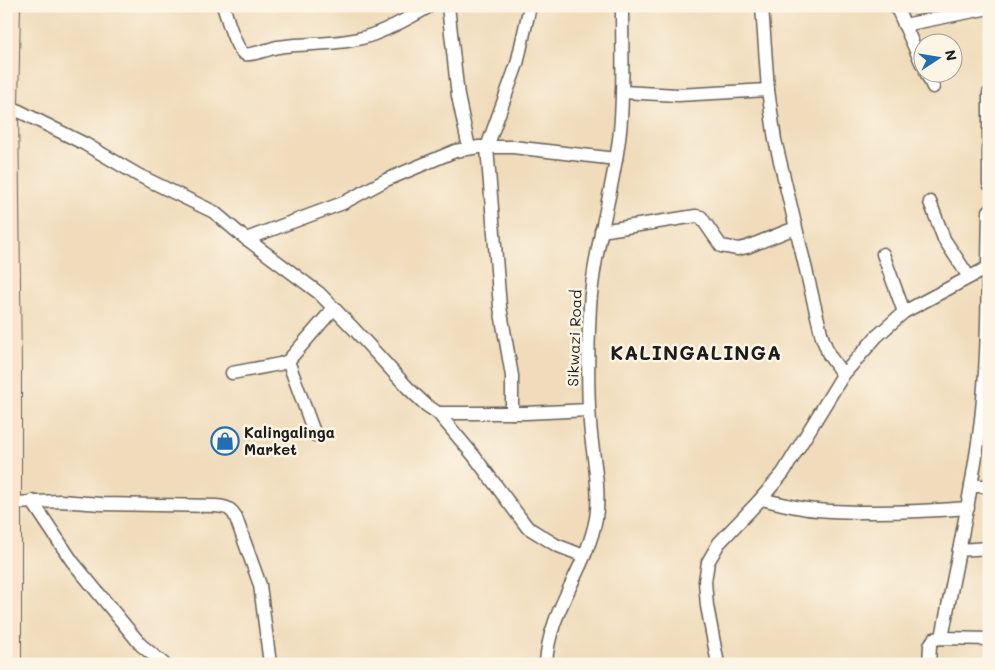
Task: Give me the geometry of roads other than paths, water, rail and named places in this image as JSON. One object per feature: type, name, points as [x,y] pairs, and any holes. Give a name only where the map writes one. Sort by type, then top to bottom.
[{"type":"main road","points":[[11,6],[9,372],[13,503],[12,664]]},
{"type":"street","points":[[223,6],[234,37],[243,53],[248,55],[288,45],[357,40],[384,30],[430,6]]},
{"type":"street","points":[[448,6],[458,96],[469,148]]},
{"type":"street","points":[[512,413],[512,376],[500,307],[487,147],[517,64],[530,6]]},
{"type":"street","name":"Sikwazi Road","points":[[546,664],[550,636],[593,530],[597,501],[589,410],[590,307],[593,274],[620,131],[622,6]]},
{"type":"street","points":[[762,6],[768,90],[775,140],[822,337],[829,355],[843,375]]},
{"type":"street","points":[[896,6],[912,42]]},
{"type":"street","points":[[904,25],[989,8]]},
{"type":"street","points":[[931,82],[933,87]]},
{"type":"street","points":[[622,92],[678,95],[768,90]]},
{"type":"street","points":[[989,93],[989,184]]},
{"type":"street","points":[[9,106],[214,212],[246,239],[319,293],[408,388],[426,405],[438,413],[474,456],[527,527],[556,546],[584,556]]},
{"type":"street","points":[[246,239],[343,203],[424,163],[455,151],[487,147],[513,148],[616,159]]},
{"type":"street","points":[[930,202],[944,240],[969,277]]},
{"type":"street","points":[[942,638],[972,486],[980,426],[986,349],[989,211]]},
{"type":"street","points":[[601,231],[696,216],[704,220],[721,246],[738,249],[795,228]]},
{"type":"street","points":[[883,254],[904,312]]},
{"type":"street","points":[[718,664],[707,606],[705,581],[708,562],[719,543],[761,500],[783,473],[843,375],[876,337],[904,312],[987,268]]},
{"type":"street","points":[[232,374],[288,361],[334,308]]},
{"type":"street","points":[[288,361],[315,435]]},
{"type":"street","points":[[438,413],[589,410]]},
{"type":"street","points":[[972,486],[989,486]]},
{"type":"street","points":[[761,500],[816,510],[854,512],[910,513],[968,508]]},
{"type":"street","points":[[32,501],[84,577],[141,646],[164,664]]},
{"type":"street","points":[[13,503],[32,501],[225,506],[234,512],[260,585],[270,664]]},
{"type":"street","points":[[958,550],[989,548]]},
{"type":"street","points":[[929,664],[932,641],[942,638],[989,639]]},
{"type":"place","name":"Kalingalinga Market","points":[[225,441]]},
{"type":"district","name":"KALINGALINGA","points":[[696,352]]}]
